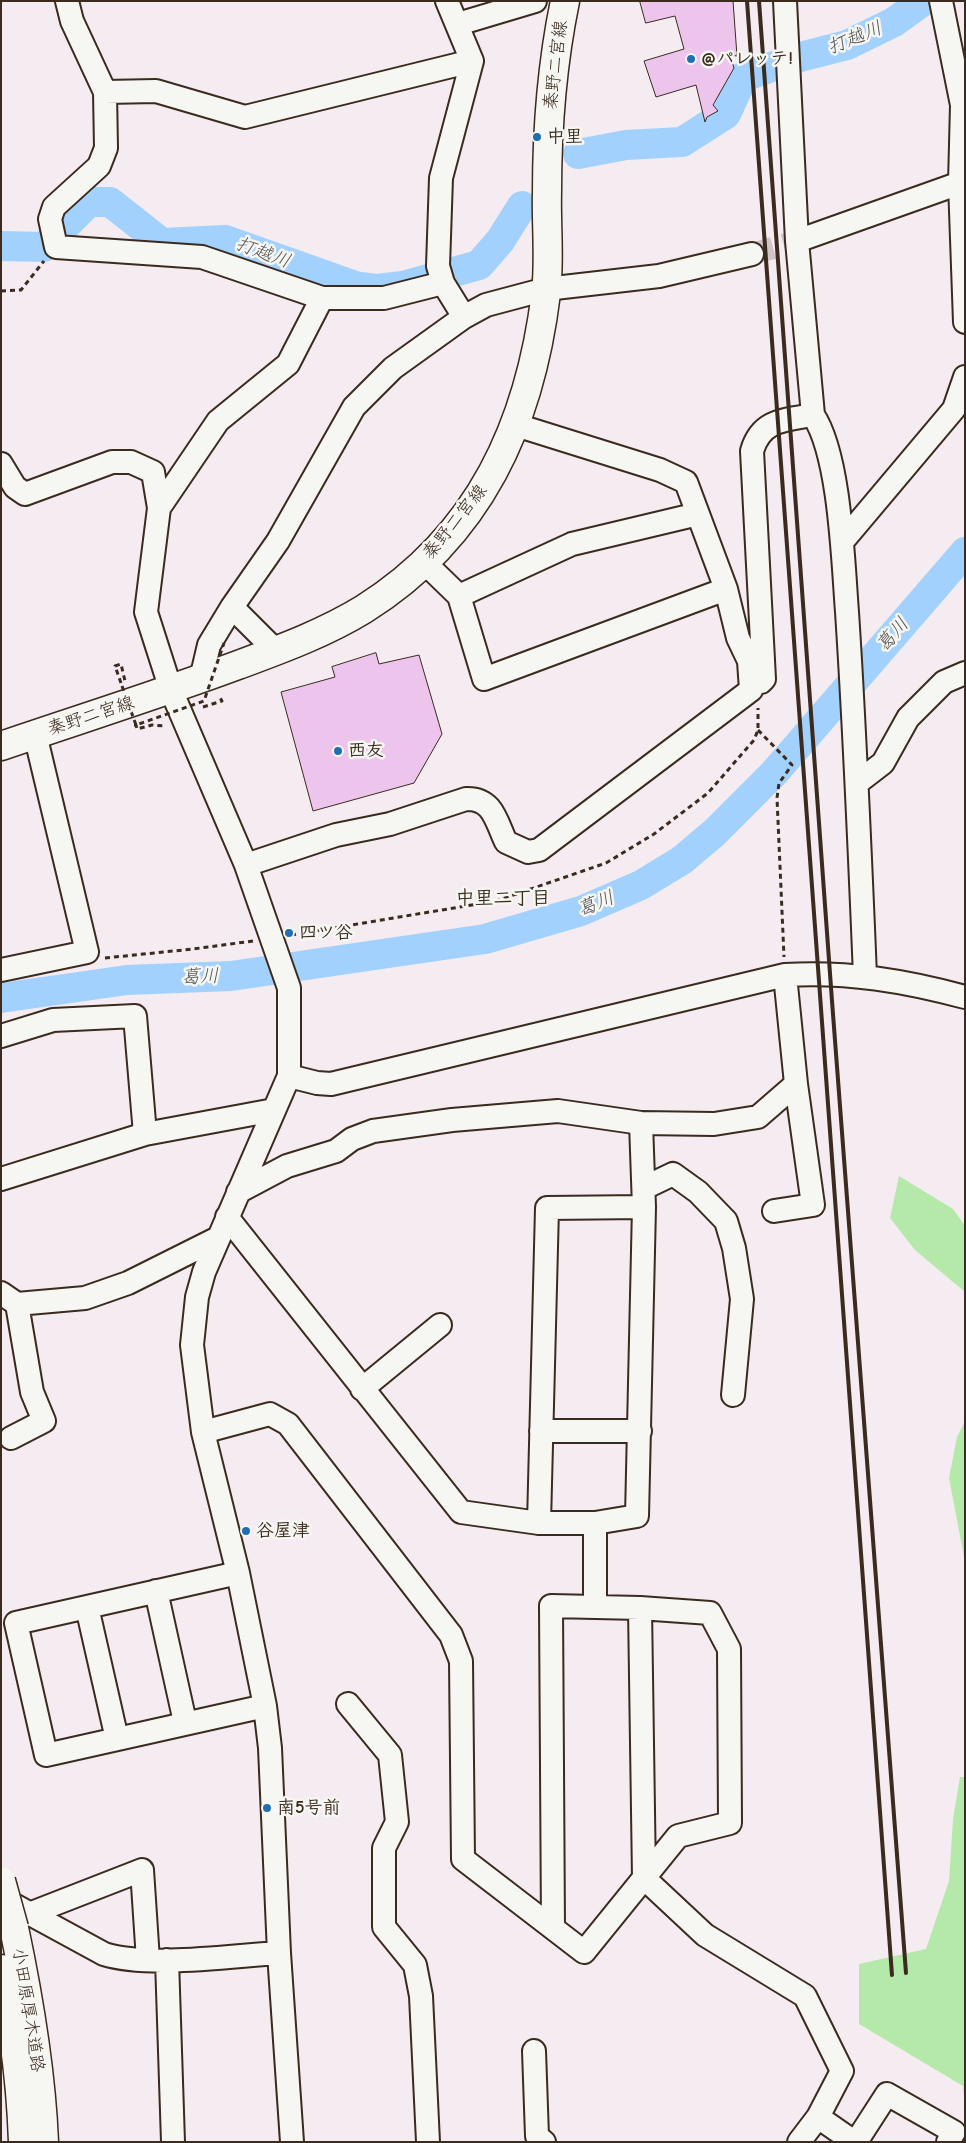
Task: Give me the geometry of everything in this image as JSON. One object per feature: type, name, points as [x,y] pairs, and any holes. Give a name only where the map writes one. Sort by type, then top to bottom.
[{"type":"main road","name":"秦野二宮線","points":[[1,746],[171,690],[203,690],[276,651],[365,608],[400,583],[424,562],[469,511],[489,481],[516,425],[534,363],[546,289],[548,139],[558,38],[565,1]]},
{"type":"main road","name":"小田原厚木道路","points":[[1,1881],[22,1921],[42,2102],[44,2142]]},
{"type":"main road","name":"小田原厚木道路","points":[[1,1969],[11,2012],[21,2103],[23,2142]]},
{"type":"street","points":[[67,1],[72,21],[105,92],[106,148],[99,166],[54,207],[50,219],[56,247],[202,257],[322,298],[384,298],[440,274]]},
{"type":"street","points":[[447,1],[472,61],[442,178],[440,274],[464,317]]},
{"type":"street","points":[[458,24],[535,1]]},
{"type":"street","points":[[785,1],[797,241],[812,415],[822,429],[835,491],[842,542],[853,706],[865,976]]},
{"type":"street","points":[[941,1],[962,105],[965,322]]},
{"type":"street","points":[[105,92],[156,91],[245,118],[472,61]]},
{"type":"street","points":[[797,241],[962,181]]},
{"type":"street","points":[[203,690],[209,645],[232,606],[282,533],[354,407],[393,368],[464,317],[486,305],[546,289],[659,276],[752,254]]},
{"type":"street","points":[[159,508],[218,421],[288,364],[322,298]]},
{"type":"street","points":[[842,542],[954,409],[965,377]]},
{"type":"street","points":[[246,865],[336,835],[390,824],[466,799],[477,799],[484,802],[490,808],[506,842],[528,852],[539,850],[764,679],[752,451],[756,436],[770,425],[812,415]]},
{"type":"street","points":[[516,425],[660,470],[686,482],[726,589],[738,638],[749,661],[750,690]]},
{"type":"street","points":[[1,464],[15,487],[25,494],[112,462],[131,462],[152,472],[159,508],[146,612],[171,690],[246,865],[289,988],[289,1076],[216,1239],[197,1297],[192,1345],[203,1432],[238,1573],[265,1706],[270,1748],[279,1954],[292,2142]]},
{"type":"street","points":[[459,596],[572,544],[698,514]]},
{"type":"street","points":[[424,562],[459,596],[484,679],[726,589]]},
{"type":"street","points":[[232,606],[276,651]]},
{"type":"street","points":[[857,783],[884,763],[908,718],[944,682],[965,674]]},
{"type":"street","points":[[1,970],[87,952],[36,734]]},
{"type":"street","points":[[289,1076],[317,1083],[331,1084],[785,975],[812,973],[865,976],[965,996]]},
{"type":"street","points":[[774,1212],[813,1205],[796,1084],[785,975]]},
{"type":"street","points":[[1,1036],[53,1020],[135,1016],[145,1134]]},
{"type":"street","points":[[238,1192],[287,1166],[336,1150],[352,1139],[373,1131],[408,1124],[558,1111],[641,1123],[714,1124],[758,1117],[796,1084]]},
{"type":"street","points":[[1,1179],[145,1134],[274,1110]]},
{"type":"street","points":[[227,1217],[461,1512],[539,1523],[595,1524],[637,1516],[644,1198],[641,1123]]},
{"type":"street","points":[[539,1523],[547,1208],[644,1198],[673,1174],[698,1192],[726,1221],[734,1248],[742,1299],[733,1395]]},
{"type":"street","points":[[11,1438],[44,1422],[32,1392],[9,1299],[85,1298],[128,1282],[216,1239]]},
{"type":"street","points":[[362,1389],[440,1325]]},
{"type":"street","points":[[203,1432],[270,1414],[288,1424],[451,1635],[460,1661],[463,1859],[584,1952],[678,1836],[730,1823],[729,1649],[710,1613],[640,1608],[551,1606],[553,1928]]},
{"type":"street","points":[[541,1431],[640,1431]]},
{"type":"street","points":[[595,1524],[595,1607]]},
{"type":"street","points":[[238,1573],[16,1623],[46,1755],[186,1722],[265,1706]]},
{"type":"street","points":[[156,1591],[186,1722]]},
{"type":"street","points":[[87,1607],[117,1739]]},
{"type":"street","points":[[640,1608],[644,1878],[705,1935],[805,1996],[842,2071],[818,2117],[798,2142]]},
{"type":"street","points":[[348,1704],[390,1755],[397,1822],[384,1848],[384,1927],[415,1965],[421,1996],[428,2142]]},
{"type":"street","points":[[22,1921],[142,1870],[157,1960],[173,2142]]},
{"type":"street","points":[[1,1898],[22,1921],[104,1954],[124,1959],[157,1960],[279,1954]]},
{"type":"street","points":[[534,2051],[537,2136],[544,2142]]},
{"type":"street","points":[[818,2117],[855,2142],[887,2094],[954,2132],[948,2142]]},
{"type":"path","points":[[1,291],[21,290],[56,247]]},
{"type":"path","points":[[129,727],[203,690],[224,643]]},
{"type":"path","points":[[126,682],[121,664],[115,666],[137,730],[152,725],[168,726]]},
{"type":"path","points":[[203,690],[220,696],[222,701],[203,707]]},
{"type":"path","points":[[758,730],[792,765],[778,783],[777,798],[785,975]]},
{"type":"path","points":[[87,952],[98,958],[193,950],[271,938]]},
{"type":"green space","points":[[899,1176],[953,1209],[965,1226],[965,1292],[915,1250],[890,1218]]},
{"type":"green space","points":[[965,1421],[965,1562],[949,1478],[957,1437]]},
{"type":"green space","points":[[960,1777],[965,1777],[965,2107],[963,2086],[859,2024],[859,1964],[926,1949],[949,1881],[953,1819]]},
{"type":"building","name":"@パレッテ!","points":[[640,1],[733,1],[737,56],[730,55],[734,68],[713,105],[718,111],[707,117],[705,122],[696,85],[656,97],[644,61],[684,49],[675,16],[646,23]]},
{"type":"building","points":[[376,653],[379,664],[419,655],[442,734],[414,783],[313,811],[281,692],[335,677],[332,667]]},
{"type":"waterway","name":"打越川","points":[[578,154],[626,145],[682,142],[726,114],[743,77],[800,57],[847,45],[894,22],[923,1]]},
{"type":"waterway","name":"打越川","points":[[1,246],[44,247],[89,202],[110,202],[162,243],[225,240],[355,286],[377,289],[403,286],[479,265],[500,241],[522,206]]},
{"type":"waterway","name":"葛川","points":[[1,998],[127,980],[231,976],[485,939],[581,911],[641,885],[682,860],[714,833],[775,772],[965,552]]},
{"type":"tunnel","points":[[752,254],[797,241]]},
{"type":"railway","points":[[747,1],[892,1975]]},
{"type":"railway","points":[[759,1],[832,1001],[906,1973]]},
{"type":"place","name":"@パレッテ!","points":[[691,59]]},
{"type":"place","name":"中里","points":[[537,137]]},
{"type":"place","name":"西友","points":[[338,751]]},
{"type":"place","name":"四ツ谷","points":[[289,933]]},
{"type":"place","name":"谷屋津","points":[[246,1531]]},
{"type":"place","name":"南5号前","points":[[267,1808]]},
{"type":"district","name":"中里二丁目","points":[[503,899]]}]
